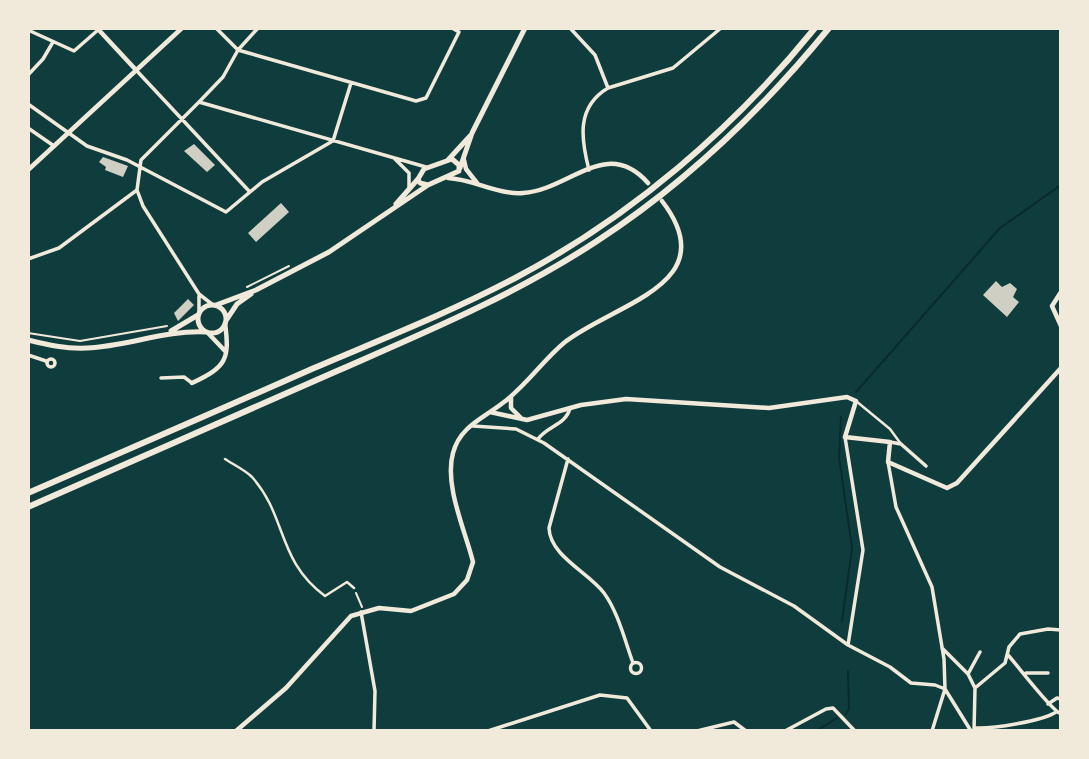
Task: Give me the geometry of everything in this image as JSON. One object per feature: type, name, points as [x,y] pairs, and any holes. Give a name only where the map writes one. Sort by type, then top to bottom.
[{"type":"highway","points":[[28,493],[464,303],[543,262],[621,212],[683,164],[754,98],[816,28]]},
{"type":"highway","points":[[28,507],[468,313],[548,272],[617,228],[690,172],[778,88],[829,28]]},
{"type":"main road","points":[[463,169],[472,134],[525,28]]},
{"type":"main road","points":[[387,214],[418,179],[419,174],[447,160],[472,134]]},
{"type":"main road","points":[[447,160],[456,161],[463,169]]},
{"type":"main road","points":[[169,332],[199,314],[205,307],[256,290],[329,252],[428,185],[463,169]]},
{"type":"main road","points":[[418,179],[428,185]]},
{"type":"main road","points":[[28,340],[65,348],[89,348],[169,332],[219,331],[237,304],[256,290]]},
{"type":"main road","points":[[214,305],[223,311],[226,321]]},
{"type":"main road","points":[[199,314],[199,325],[207,332]]},
{"type":"street","points":[[28,170],[182,28]]},
{"type":"street","points":[[216,28],[239,50],[421,101],[459,32],[455,29]]},
{"type":"street","points":[[214,305],[199,294],[143,206],[136,190],[138,166],[223,76],[239,50],[258,28]]},
{"type":"street","points":[[570,28],[595,55],[608,88]]},
{"type":"street","points":[[589,170],[581,129],[591,104],[608,88],[673,68],[721,28]]},
{"type":"street","points":[[28,30],[74,51],[98,29],[249,191]]},
{"type":"street","points":[[28,75],[53,42]]},
{"type":"street","points":[[28,104],[68,133],[98,150],[138,166],[226,212],[249,191],[290,164],[333,141],[351,83]]},
{"type":"street","points":[[199,102],[428,168]]},
{"type":"street","points":[[28,128],[54,146]]},
{"type":"street","points":[[393,158],[418,179]]},
{"type":"street","points":[[448,178],[525,193],[617,163],[638,172],[648,183]]},
{"type":"street","points":[[463,169],[477,183]]},
{"type":"street","points":[[409,188],[410,173]]},
{"type":"street","points":[[28,259],[59,248],[136,190]]},
{"type":"street","points":[[236,731],[280,694],[345,621],[362,611],[379,608],[411,611],[454,594],[467,580],[473,562],[450,474],[453,450],[468,427],[511,397],[565,343],[656,289],[672,275],[679,262],[683,243],[675,218],[662,201]]},
{"type":"street","points":[[1061,292],[1052,306],[1061,326]]},
{"type":"street","points":[[199,294],[199,314]]},
{"type":"street","points":[[161,378],[184,377],[192,383],[219,369],[227,354],[226,321]]},
{"type":"street","points":[[207,332],[223,345],[227,354]]},
{"type":"street","points":[[28,355],[47,361]]},
{"type":"street","points":[[888,462],[942,488],[953,486],[1061,368]]},
{"type":"street","points":[[511,397],[511,408],[523,419]]},
{"type":"street","points":[[490,412],[523,419],[626,398],[769,408],[838,397],[856,401],[890,429],[901,444],[926,466]]},
{"type":"street","points":[[848,645],[863,550],[845,437],[856,401]]},
{"type":"street","points":[[538,439],[544,431],[565,420],[570,408]]},
{"type":"street","points":[[476,420],[483,425]]},
{"type":"street","points":[[468,427],[483,425],[516,429],[538,439],[720,567],[794,606],[848,645],[890,667],[911,683],[935,685],[945,689],[973,730]]},
{"type":"street","points":[[845,437],[901,444]]},
{"type":"street","points":[[890,442],[888,462],[895,507],[930,576],[942,648],[945,689],[932,731]]},
{"type":"street","points":[[225,459],[250,475],[260,488],[270,503],[287,552],[313,587],[326,596],[347,582],[354,588]]},
{"type":"street","points":[[568,459],[549,533],[558,550],[605,594],[634,663]]},
{"type":"street","points":[[362,611],[375,691],[374,731]]},
{"type":"street","points":[[975,688],[1000,668],[1008,655],[1009,647],[1020,634],[1048,629],[1061,631]]},
{"type":"street","points":[[942,648],[968,674],[975,688],[973,730]]},
{"type":"street","points":[[968,674],[980,652]]},
{"type":"street","points":[[1008,655],[1026,673],[1048,704],[1061,714]]},
{"type":"street","points":[[1026,673],[1048,673]]},
{"type":"street","points":[[488,731],[600,695],[626,698],[651,731]]},
{"type":"street","points":[[1048,704],[1057,698],[1061,699]]},
{"type":"street","points":[[785,731],[825,709],[833,708],[854,731]]},
{"type":"street","points":[[973,730],[1046,718],[1056,712]]},
{"type":"street","points":[[697,731],[734,722],[746,731]]},
{"type":"path","points":[[239,296],[244,288],[290,265]]},
{"type":"path","points":[[28,333],[80,341],[179,327]]},
{"type":"path","points":[[354,588],[362,611]]},
{"type":"building","points":[[194,144],[215,165],[207,172],[184,151]]},
{"type":"building","points":[[103,157],[128,166],[123,177],[105,170],[106,167],[99,162]]},
{"type":"building","points":[[281,203],[289,212],[256,242],[248,233]]},
{"type":"building","points":[[996,281],[1002,287],[1010,283],[1017,289],[1013,297],[1019,302],[1007,317],[983,295]]},
{"type":"building","points":[[188,299],[194,305],[178,321],[174,313]]},
{"type":"waterway","points":[[856,392],[1000,228],[1061,185]]},
{"type":"waterway","points":[[841,417],[839,457],[852,548],[842,621]]},
{"type":"waterway","points":[[846,714],[849,708],[848,671]]},
{"type":"waterway","points":[[816,731],[837,718]]}]
